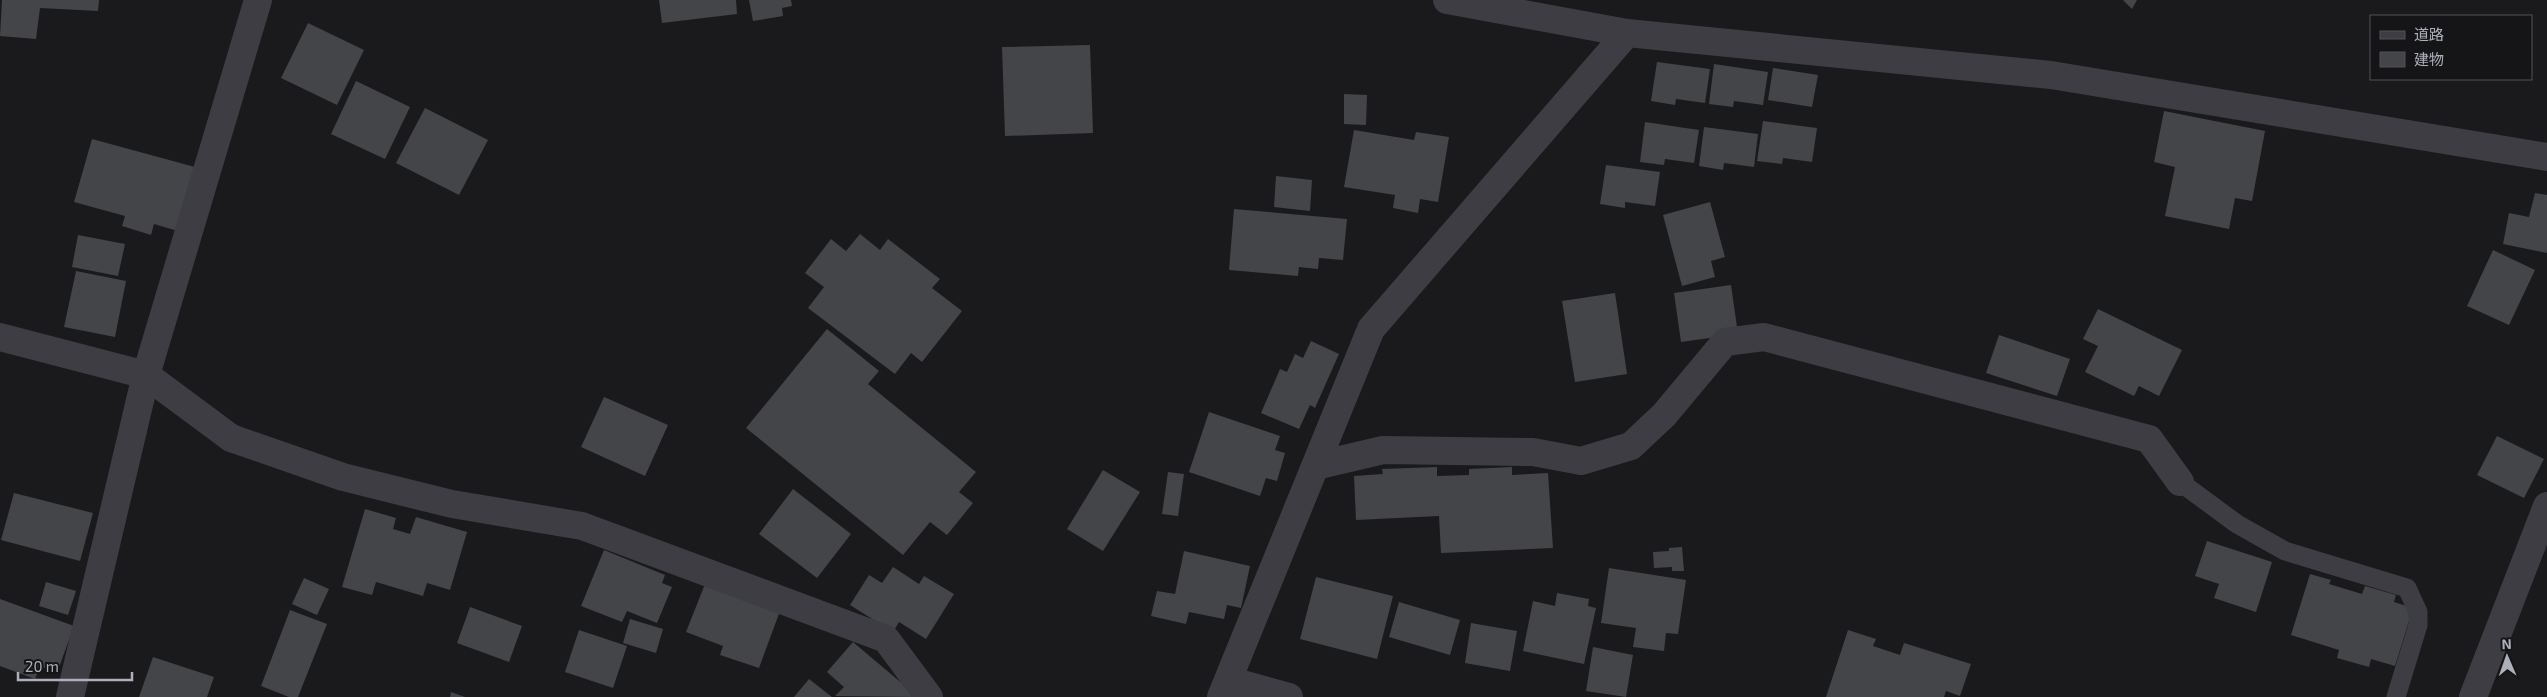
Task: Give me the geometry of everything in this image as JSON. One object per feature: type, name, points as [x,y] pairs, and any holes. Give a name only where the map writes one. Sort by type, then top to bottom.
[{"type":"street","points":[[70,697],[146,375],[258,0]]},
{"type":"street","points":[[1447,0],[1627,33],[2051,75],[2547,157]]},
{"type":"street","points":[[1289,697],[1224,689],[1371,329],[1627,33]]},
{"type":"street","points":[[0,337],[146,375],[231,438],[343,477],[452,504],[582,526],[886,639],[930,697]]},
{"type":"street","points":[[1315,466],[1383,450],[1533,452],[1581,461],[1631,446],[1664,415],[1726,342],[1764,337],[2149,439],[2180,482]]},
{"type":"street","points":[[2473,697],[2547,506]]},
{"type":"lane","points":[[2180,482],[2237,524],[2285,551],[2407,588],[2418,612],[2418,625],[2396,697]]},
{"type":"building","points":[[2,0],[99,0],[98,11],[40,8],[36,39],[0,36]]},
{"type":"building","points":[[659,0],[736,0],[737,14],[662,23]]},
{"type":"building","points":[[749,0],[791,0],[792,6],[782,8],[783,16],[753,21]]},
{"type":"building","points":[[2123,0],[2137,0],[2132,9]]},
{"type":"building","points":[[308,23],[364,50],[337,105],[281,78]]},
{"type":"building","points":[[1090,45],[1093,133],[1005,136],[1002,47]]},
{"type":"building","points":[[1657,62],[1710,69],[1705,103],[1676,99],[1675,105],[1651,101]]},
{"type":"building","points":[[1714,64],[1768,72],[1763,105],[1734,101],[1733,107],[1709,104]]},
{"type":"building","points":[[1773,68],[1818,75],[1812,107],[1768,100]]},
{"type":"building","points":[[356,81],[410,107],[385,159],[331,134]]},
{"type":"building","points":[[1344,94],[1367,95],[1366,125],[1344,124]]},
{"type":"building","points":[[425,108],[488,140],[459,195],[396,163]]},
{"type":"building","points":[[2164,111],[2265,131],[2252,201],[2235,198],[2229,229],[2165,216],[2175,167],[2154,162]]},
{"type":"building","points":[[1763,121],[1817,128],[1812,162],[1783,158],[1782,164],[1757,161]]},
{"type":"building","points":[[1645,122],[1699,130],[1694,163],[1665,159],[1664,165],[1640,162]]},
{"type":"building","points":[[1704,127],[1758,134],[1754,167],[1724,163],[1723,170],[1699,166]]},
{"type":"building","points":[[1354,130],[1414,140],[1416,132],[1449,137],[1438,202],[1420,199],[1418,213],[1393,208],[1395,195],[1344,187]]},
{"type":"building","points":[[92,139],[195,167],[178,231],[154,224],[151,235],[122,226],[125,216],[74,202]]},
{"type":"building","points":[[1606,165],[1660,172],[1655,206],[1625,202],[1625,208],[1600,204]]},
{"type":"building","points":[[1276,176],[1312,180],[1310,211],[1274,207]]},
{"type":"building","points":[[2535,193],[2547,195],[2547,253],[2503,244],[2509,213],[2529,217]]},
{"type":"building","points":[[1710,202],[1725,257],[1711,261],[1715,277],[1682,286],[1663,215]]},
{"type":"building","points":[[1234,209],[1347,219],[1343,260],[1319,258],[1318,269],[1299,267],[1298,276],[1229,270]]},
{"type":"building","points":[[860,234],[880,250],[888,239],[940,279],[932,288],[962,311],[922,362],[911,353],[895,374],[808,308],[824,287],[805,273],[831,239],[846,251]]},
{"type":"building","points":[[78,235],[125,244],[118,276],[72,267]]},
{"type":"building","points":[[2493,250],[2535,270],[2509,325],[2467,306]]},
{"type":"building","points":[[76,271],[126,281],[115,337],[64,327]]},
{"type":"building","points":[[1731,285],[1738,334],[1681,342],[1674,293]]},
{"type":"building","points":[[1615,293],[1627,374],[1575,382],[1562,301]]},
{"type":"building","points":[[2098,309],[2182,350],[2159,396],[2139,386],[2134,396],[2085,372],[2098,346],[2083,339]]},
{"type":"building","points":[[827,329],[879,371],[868,384],[976,472],[959,492],[973,503],[947,535],[930,522],[903,555],[746,428]]},
{"type":"building","points":[[1999,335],[2070,359],[2057,396],[1986,373]]},
{"type":"building","points":[[1311,341],[1339,354],[1315,408],[1310,405],[1299,429],[1261,413],[1280,369],[1287,372],[1295,354],[1303,358]]},
{"type":"building","points":[[604,397],[668,425],[645,476],[581,447]]},
{"type":"building","points":[[1209,412],[1280,436],[1275,450],[1285,453],[1277,481],[1266,478],[1260,496],[1189,472]]},
{"type":"building","points":[[2497,436],[2544,459],[2524,498],[2477,475]]},
{"type":"building","points":[[1437,467],[1437,476],[1469,475],[1469,469],[1512,467],[1512,475],[1548,473],[1553,548],[1441,553],[1439,516],[1356,520],[1354,476],[1383,474],[1382,469]]},
{"type":"building","points":[[1103,470],[1140,492],[1103,551],[1067,529]]},
{"type":"building","points":[[1168,472],[1184,474],[1178,516],[1162,514]]},
{"type":"building","points":[[793,489],[851,534],[817,578],[759,534]]},
{"type":"building","points":[[14,493],[93,513],[80,561],[1,540]]},
{"type":"building","points":[[365,509],[396,518],[393,529],[410,534],[416,517],[467,532],[450,590],[427,583],[423,596],[376,582],[372,595],[342,587]]},
{"type":"building","points":[[2207,541],[2272,562],[2256,612],[2214,598],[2219,584],[2195,576]]},
{"type":"building","points":[[1682,547],[1684,571],[1672,571],[1672,567],[1654,568],[1653,552],[1669,551],[1669,548]]},
{"type":"building","points":[[604,550],[665,575],[662,583],[672,587],[657,623],[627,611],[622,622],[581,606]]},
{"type":"building","points":[[1184,551],[1250,566],[1241,608],[1227,605],[1224,619],[1189,612],[1186,624],[1151,616],[1157,591],[1175,594]]},
{"type":"building","points":[[893,567],[919,584],[924,576],[954,594],[926,639],[899,622],[893,632],[850,605],[869,575],[882,583]]},
{"type":"building","points":[[1609,568],[1686,580],[1678,634],[1666,633],[1664,651],[1633,647],[1636,628],[1601,623]]},
{"type":"building","points":[[2310,574],[2331,580],[2329,584],[2362,594],[2365,586],[2396,595],[2394,602],[2413,608],[2395,666],[2371,659],[2369,667],[2337,658],[2339,650],[2291,635]]},
{"type":"building","points":[[1316,577],[1393,596],[1377,659],[1300,639]]},
{"type":"building","points":[[304,578],[329,589],[317,615],[292,604]]},
{"type":"building","points":[[46,582],[76,591],[68,615],[39,606]]},
{"type":"building","points":[[705,584],[780,611],[759,668],[720,655],[723,646],[686,632]]},
{"type":"building","points":[[1557,593],[1589,599],[1588,606],[1596,608],[1584,664],[1523,651],[1533,601],[1555,606]]},
{"type":"building","points":[[0,599],[74,626],[57,673],[40,666],[35,679],[0,666]]},
{"type":"building","points":[[1399,602],[1460,620],[1450,655],[1389,637]]},
{"type":"building","points":[[470,607],[522,626],[509,662],[457,643]]},
{"type":"building","points":[[290,610],[327,624],[298,697],[289,697],[261,686]]},
{"type":"building","points":[[630,619],[663,629],[656,653],[623,643]]},
{"type":"building","points":[[1471,623],[1517,631],[1510,671],[1465,663]]},
{"type":"building","points":[[579,630],[627,646],[613,688],[565,672]]},
{"type":"building","points":[[1848,630],[1876,639],[1873,646],[1900,655],[1904,643],[1971,664],[1960,696],[1946,691],[1944,697],[1826,697]]},
{"type":"building","points":[[853,642],[917,696],[835,696],[844,687],[827,672]]},
{"type":"building","points":[[1593,647],[1633,655],[1626,697],[1586,691]]},
{"type":"building","points":[[153,657],[214,677],[207,697],[139,697]]},
{"type":"building","points":[[809,679],[832,697],[794,697]]},
{"type":"building","points":[[451,692],[465,697],[450,697]]}]
